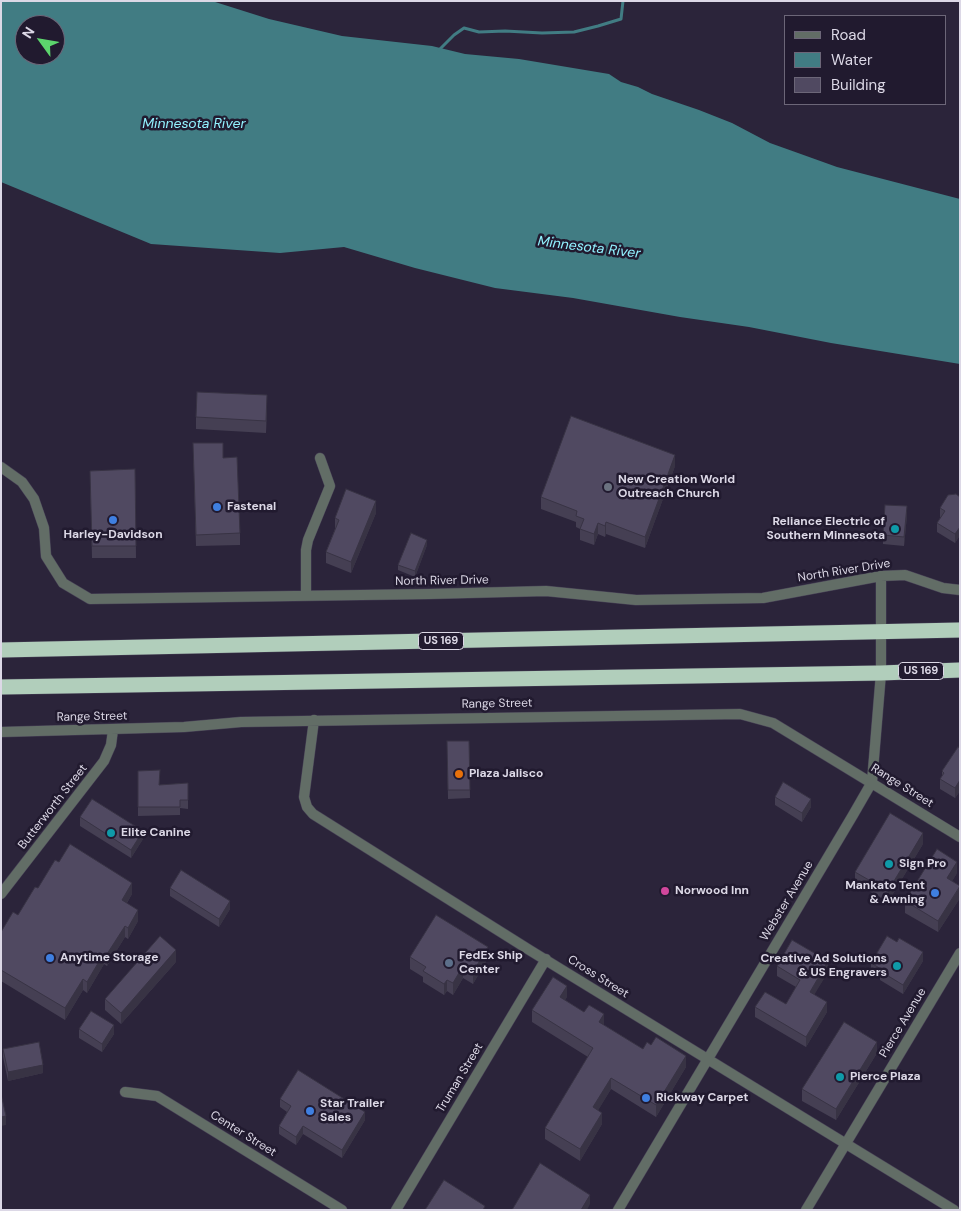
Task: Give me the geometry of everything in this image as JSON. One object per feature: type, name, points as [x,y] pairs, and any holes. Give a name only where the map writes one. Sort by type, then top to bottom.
[{"type":"highway","name":"US 169","points":[[1,650],[960,630]]},
{"type":"highway","name":"US 169","points":[[1,687],[881,673],[960,670]]},
{"type":"street","points":[[306,596],[306,550],[308,540],[330,486],[320,458]]},
{"type":"street","name":"North River Drive","points":[[1,467],[22,482],[34,499],[44,528],[46,556],[63,583],[90,599],[546,591],[636,600],[757,598],[881,576],[905,575],[943,588],[960,590]]},
{"type":"street","name":"Webster Avenue","points":[[618,1210],[872,782],[881,673],[881,576]]},
{"type":"street","name":"Range Street","points":[[1,732],[113,730],[241,722],[314,720],[740,714],[773,723],[960,837]]},
{"type":"street","name":"Cross Street","points":[[314,720],[304,798],[307,807],[313,814],[954,1210]]},
{"type":"street","name":"Butterworth Street","points":[[1,894],[104,761],[111,745],[113,730]]},
{"type":"street","name":"Pierce Avenue","points":[[806,1210],[960,953]]},
{"type":"street","name":"Truman Street","points":[[396,1210],[546,959]]},
{"type":"street","name":"Center Street","points":[[126,1092],[157,1096],[342,1210]]},
{"type":"water","name":"Minnesota River","points":[[1,1],[212,1],[269,19],[342,36],[432,46],[465,54],[519,59],[609,74],[621,82],[732,123],[770,143],[837,167],[960,199],[960,364],[573,298],[495,288],[415,268],[344,247],[280,253],[151,244],[1,182]]},
{"type":"building","points":[[197,392],[267,395],[266,421],[196,417]]},
{"type":"building","name":"New Creation World Outreach Church","points":[[571,416],[675,455],[645,537],[606,522],[605,526],[598,523],[594,534],[580,529],[584,519],[576,516],[577,511],[541,497]]},
{"type":"building","name":"Fastenal","points":[[193,443],[223,443],[223,458],[237,457],[240,533],[196,535]]},
{"type":"building","name":"Harley-Davidson","points":[[135,469],[136,546],[92,546],[90,471]]},
{"type":"building","points":[[346,489],[376,501],[351,562],[326,552],[339,520],[335,518]]},
{"type":"building","points":[[956,494],[960,497],[960,527],[955,534],[937,523],[945,511],[940,508],[948,495]]},
{"type":"building","name":"Reliance Electric of Southern Minnesota","points":[[885,505],[907,506],[904,537],[883,535]]},
{"type":"building","points":[[411,533],[427,540],[415,571],[398,565]]},
{"type":"building","name":"Plaza Jalisco","points":[[447,741],[469,741],[470,790],[448,790]]},
{"type":"building","points":[[958,747],[960,748],[960,780],[955,788],[940,779],[944,773],[942,771]]},
{"type":"building","points":[[160,770],[159,785],[188,783],[188,800],[180,800],[180,807],[138,807],[138,771]]},
{"type":"building","points":[[783,782],[811,799],[802,813],[775,797]]},
{"type":"building","name":"Elite Canine","points":[[92,799],[143,831],[131,850],[80,817]]},
{"type":"building","name":"Sign Pro","points":[[890,813],[923,833],[888,891],[855,872]]},
{"type":"building","points":[[70,844],[132,883],[122,900],[138,910],[128,928],[125,926],[107,954],[104,953],[87,982],[83,979],[65,1008],[1,970],[1,932],[13,912],[18,915],[35,887],[38,888],[55,860],[59,862]]},
{"type":"building","name":"Mankato Tent & Awning","points":[[937,849],[957,862],[947,878],[960,886],[938,921],[905,901]]},
{"type":"building","points":[[181,870],[230,901],[219,919],[170,888]]},
{"type":"building","name":"FedEx Ship Center","points":[[436,915],[488,947],[473,972],[463,966],[453,983],[447,980],[444,984],[423,971],[426,967],[410,957]]},
{"type":"building","points":[[160,936],[176,950],[121,1013],[105,999]]},
{"type":"building","name":"Creative Ad Solutions & US Engravers","points":[[887,936],[897,942],[899,938],[923,952],[903,985],[871,963]]},
{"type":"building","points":[[792,940],[828,961],[810,992],[827,1002],[806,1037],[755,1007],[765,992],[786,1004],[800,980],[777,966]]},
{"type":"building","points":[[553,977],[567,986],[560,997],[584,1012],[589,1005],[604,1014],[599,1022],[643,1049],[647,1042],[651,1045],[656,1037],[686,1056],[656,1105],[611,1078],[593,1107],[602,1113],[580,1149],[545,1128],[593,1048],[532,1010]]},
{"type":"building","points":[[91,1011],[114,1025],[102,1044],[79,1029]]},
{"type":"building","name":"Pierce Plaza","points":[[844,1022],[877,1042],[836,1109],[802,1089]]},
{"type":"building","points":[[39,1042],[43,1065],[8,1072],[3,1049]]},
{"type":"building","points":[[298,1070],[365,1112],[342,1150],[303,1126],[296,1137],[279,1126],[291,1106],[280,1099]]},
{"type":"building","points":[[1,1094],[6,1116],[1,1117]]},
{"type":"building","points":[[540,1163],[590,1195],[581,1210],[512,1210]]},
{"type":"building","points":[[444,1180],[485,1206],[483,1210],[425,1210]]},
{"type":"waterway","points":[[439,50],[464,28],[479,32],[542,33],[574,32],[598,26],[621,19],[623,1]]},
{"type":"place","name":"New Creation World Outreach Church","points":[[608,487]]},
{"type":"place","name":"Fastenal","points":[[217,507]]},
{"type":"place","name":"Harley-Davidson","points":[[113,520]]},
{"type":"place","name":"Reliance Electric of Southern Minnesota","points":[[895,529]]},
{"type":"place","name":"Plaza Jalisco","points":[[459,774]]},
{"type":"place","name":"Elite Canine","points":[[111,833]]},
{"type":"place","name":"Sign Pro","points":[[889,864]]},
{"type":"place","name":"Norwood Inn","points":[[665,891]]},
{"type":"place","name":"Mankato Tent & Awning","points":[[935,893]]},
{"type":"place","name":"Anytime Storage","points":[[50,958]]},
{"type":"place","name":"FedEx Ship Center","points":[[449,963]]},
{"type":"place","name":"Creative Ad Solutions & US Engravers","points":[[897,966]]},
{"type":"place","name":"Pierce Plaza","points":[[840,1077]]},
{"type":"place","name":"Rickway Carpet","points":[[646,1098]]},
{"type":"place","name":"Star Trailer Sales","points":[[310,1111]]}]
